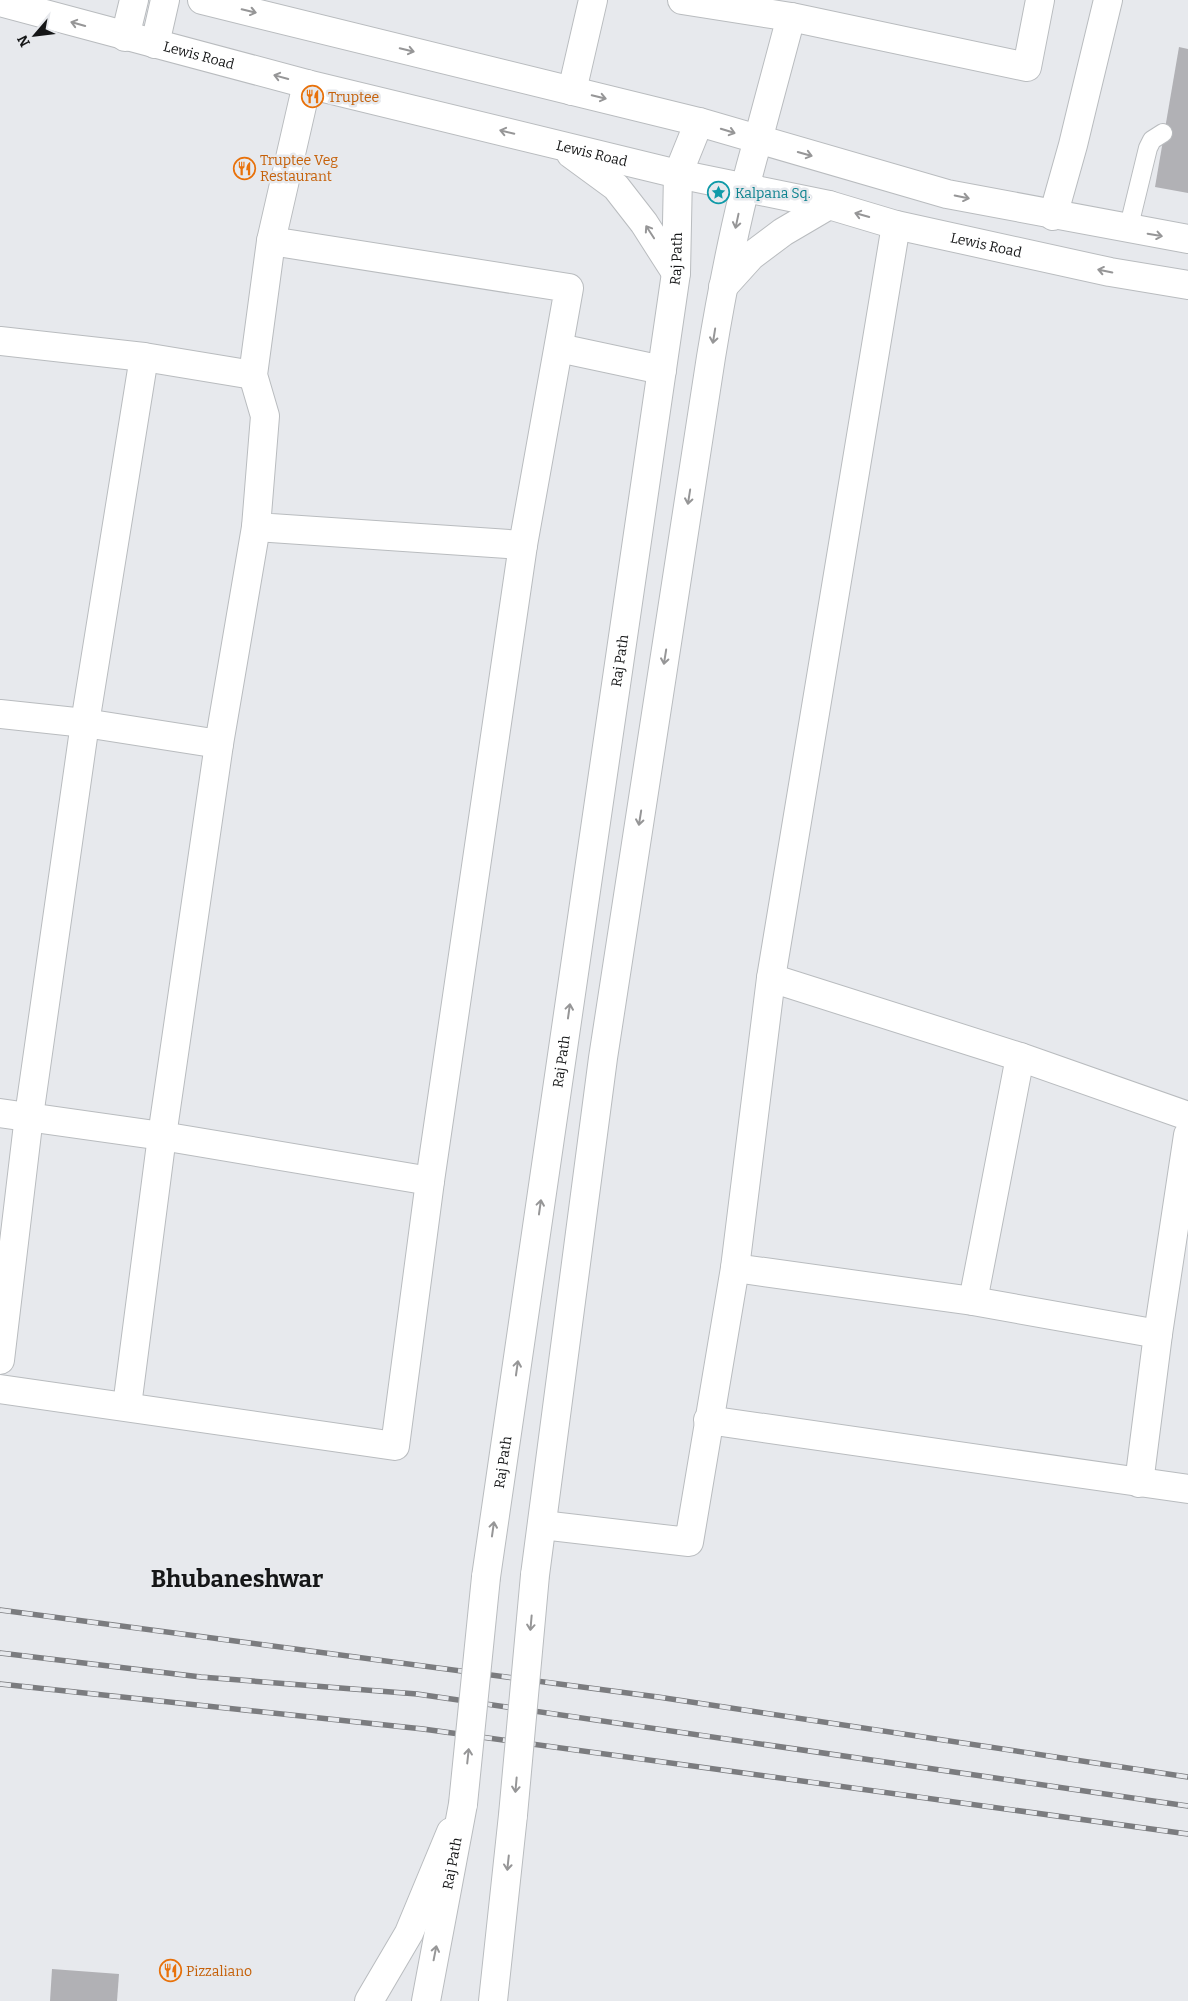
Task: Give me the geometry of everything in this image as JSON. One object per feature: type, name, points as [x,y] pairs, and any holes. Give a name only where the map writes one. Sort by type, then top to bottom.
[{"type":"street","points":[[125,37],[134,0]]},
{"type":"street","points":[[155,44],[165,0]]},
{"type":"street","points":[[202,0],[699,122],[948,194],[1053,216],[1188,239]]},
{"type":"street","points":[[572,91],[593,0]]},
{"type":"street","points":[[682,0],[791,17],[1027,67],[1040,0]]},
{"type":"street","points":[[1053,216],[1073,145],[1108,0]]},
{"type":"street","name":"Lewis Road","points":[[0,2],[125,37],[307,84],[678,174],[829,206],[896,225],[1110,272],[1188,285]]},
{"type":"street","points":[[493,2001],[513,1815],[535,1575],[603,1058],[722,288],[744,187],[791,17]]},
{"type":"street","points":[[127,1406],[162,1136],[219,744],[256,527],[264,416],[253,375],[271,241],[307,84]]},
{"type":"street","name":"Raj Path","points":[[426,2001],[463,1804],[486,1577],[676,273],[678,174],[699,122]]},
{"type":"street","points":[[555,143],[616,187],[644,223],[676,273]]},
{"type":"street","points":[[722,288],[751,256],[783,232],[829,206]]},
{"type":"street","points":[[542,1525],[689,1542],[735,1268],[771,978],[896,225]]},
{"type":"street","points":[[0,1389],[395,1446],[430,1181],[523,545],[569,288],[271,241]]},
{"type":"street","points":[[0,341],[144,357],[253,375]]},
{"type":"street","points":[[559,348],[662,370]]},
{"type":"street","points":[[0,1360],[28,1116],[85,723],[144,357]]},
{"type":"street","points":[[256,527],[523,545]]},
{"type":"street","points":[[0,714],[85,723],[219,744]]},
{"type":"street","points":[[771,978],[1020,1057],[1188,1116]]},
{"type":"street","points":[[973,1301],[1020,1057]]},
{"type":"street","points":[[0,1112],[162,1136],[430,1181]]},
{"type":"street","points":[[1139,1483],[1158,1334],[1188,1134]]},
{"type":"street","points":[[735,1268],[973,1301],[1158,1334]]},
{"type":"street","points":[[708,1420],[1188,1489]]},
{"type":"street","points":[[369,2001],[409,1933],[463,1804]]},
{"type":"lane","points":[[1128,230],[1148,148],[1152,140],[1163,133]]},
{"type":"building","points":[[1179,47],[1188,49],[1188,193],[1155,187]]},
{"type":"building","points":[[52,1969],[119,1974],[117,2001],[50,2001]]},
{"type":"railway","points":[[0,1610],[658,1697],[1188,1777]]},
{"type":"railway","points":[[0,1653],[201,1677],[417,1694],[1188,1806]]},
{"type":"railway","points":[[0,1684],[423,1729],[1188,1834]]},
{"type":"place","name":"Truptee","points":[[312,97]]},
{"type":"place","name":"Truptee Veg Restaurant","points":[[244,168]]},
{"type":"place","name":"Kalpana Sq.","points":[[719,193]]},
{"type":"place","name":"Pizzaliano","points":[[170,1971]]},
{"type":"district","name":"Bhubaneshwar","points":[[237,1579]]}]
